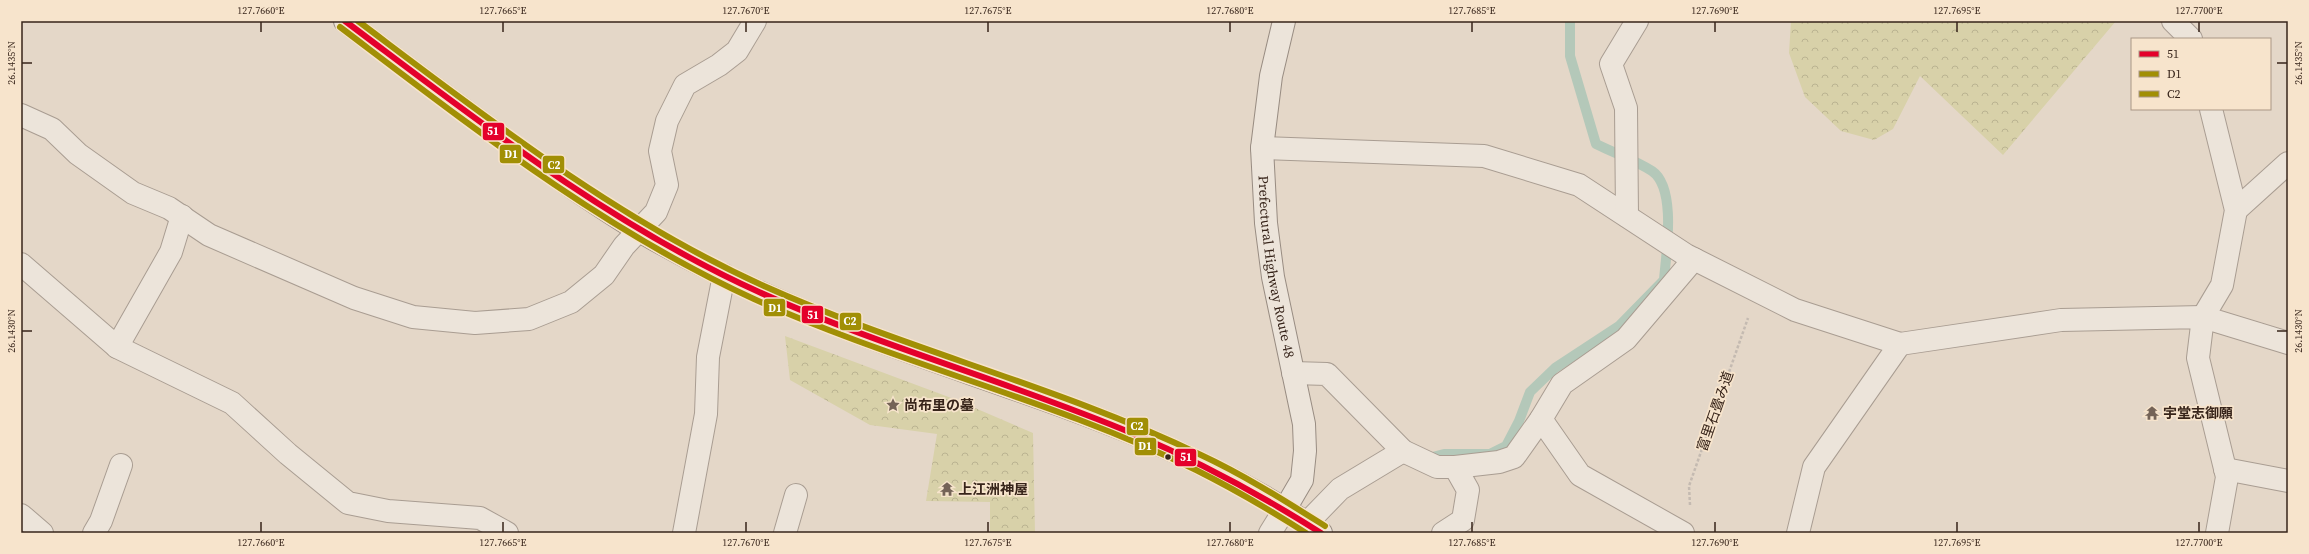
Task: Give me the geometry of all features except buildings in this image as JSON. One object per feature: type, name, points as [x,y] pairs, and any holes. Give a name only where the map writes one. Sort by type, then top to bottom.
[{"type":"street","points":[[345,21],[558,178],[639,231],[724,275],[800,310],[872,338],[1103,421],[1163,445],[1252,490],[1314,528],[1340,489],[1404,452]]},
{"type":"street","points":[[21,115],[52,129],[78,154],[132,193],[169,208],[209,235],[354,298],[413,317],[475,323],[529,319],[571,302],[604,275],[624,246],[656,212],[666,185],[660,151],[666,121],[685,85],[719,66],[737,51],[755,21]]},
{"type":"street","name":"Prefectural Highway Route 48","points":[[1270,533],[1302,480],[1305,452],[1304,424],[1273,277],[1266,223],[1262,148],[1271,76],[1284,21]]},
{"type":"street","points":[[1627,216],[1626,108],[1611,64],[1637,21]]},
{"type":"street","points":[[2173,21],[2190,38]]},
{"type":"street","points":[[2211,110],[2236,210],[2222,285],[2203,317],[2198,358],[2227,477],[2217,533]]},
{"type":"street","points":[[1262,148],[1484,156],[1580,185],[1690,257],[1795,310],[1900,344],[2061,320],[2203,317],[2288,344]]},
{"type":"street","points":[[2236,210],[2288,163]]},
{"type":"street","points":[[116,347],[171,252],[182,216]]},
{"type":"street","points":[[1293,372],[1327,374],[1404,452],[1446,467],[1499,462],[1514,457],[1541,419],[1562,384],[1626,339],[1690,257]]},
{"type":"street","points":[[21,264],[116,347],[232,403],[288,454],[348,503],[388,510],[480,518],[507,533]]},
{"type":"street","points":[[684,533],[706,414],[708,357],[724,275]]},
{"type":"street","points":[[1798,533],[1814,467],[1900,344]]},
{"type":"street","points":[[1541,419],[1580,475],[1683,533]]},
{"type":"street","points":[[94,533],[121,465]]},
{"type":"street","points":[[1443,533],[1463,520],[1468,490],[1446,467]]},
{"type":"street","points":[[2225,469],[2288,481]]},
{"type":"street","points":[[785,533],[796,496]]},
{"type":"street","points":[[21,515],[42,533]]},
{"type":"path","name":"富里石畳み道","points":[[1690,509],[1689,486],[1757,291]]},
{"type":"green space","points":[[1791,21],[2116,21],[2003,155],[1920,76],[1893,129],[1874,140],[1841,131],[1805,97],[1789,53]]},
{"type":"green space","points":[[785,336],[954,399],[1033,433],[1035,533],[990,533],[990,502],[926,501],[937,434],[870,425],[790,380]]},
{"type":"waterway","points":[[1425,459],[1444,454],[1490,454],[1506,446],[1519,421],[1530,392],[1555,368],[1619,326],[1664,280],[1668,239],[1665,192],[1660,179],[1652,171],[1632,160],[1596,144],[1570,56],[1570,21]]},
{"type":"transit line","name":"51","points":[[345,21],[444,96],[545,168],[649,235],[703,265],[805,312],[1088,415],[1134,434],[1183,456],[1230,480],[1276,505],[1321,533]]},
{"type":"transit line","name":"C2","points":[[358,21],[455,94],[554,165],[656,230],[709,259],[764,286],[818,309],[1093,409],[1148,431],[1233,471],[1325,526]]},
{"type":"transit line","name":"D1","points":[[340,27],[439,102],[540,175],[591,209],[698,272],[754,299],[809,322],[1032,402],[1142,445],[1196,470],[1224,485],[1306,533]]},
{"type":"place","name":"尚布里の墓","points":[[893,405]]},
{"type":"place","name":"宇堂志御願","points":[[2152,413]]},
{"type":"place","name":"上江洲神屋","points":[[947,489]]}]
